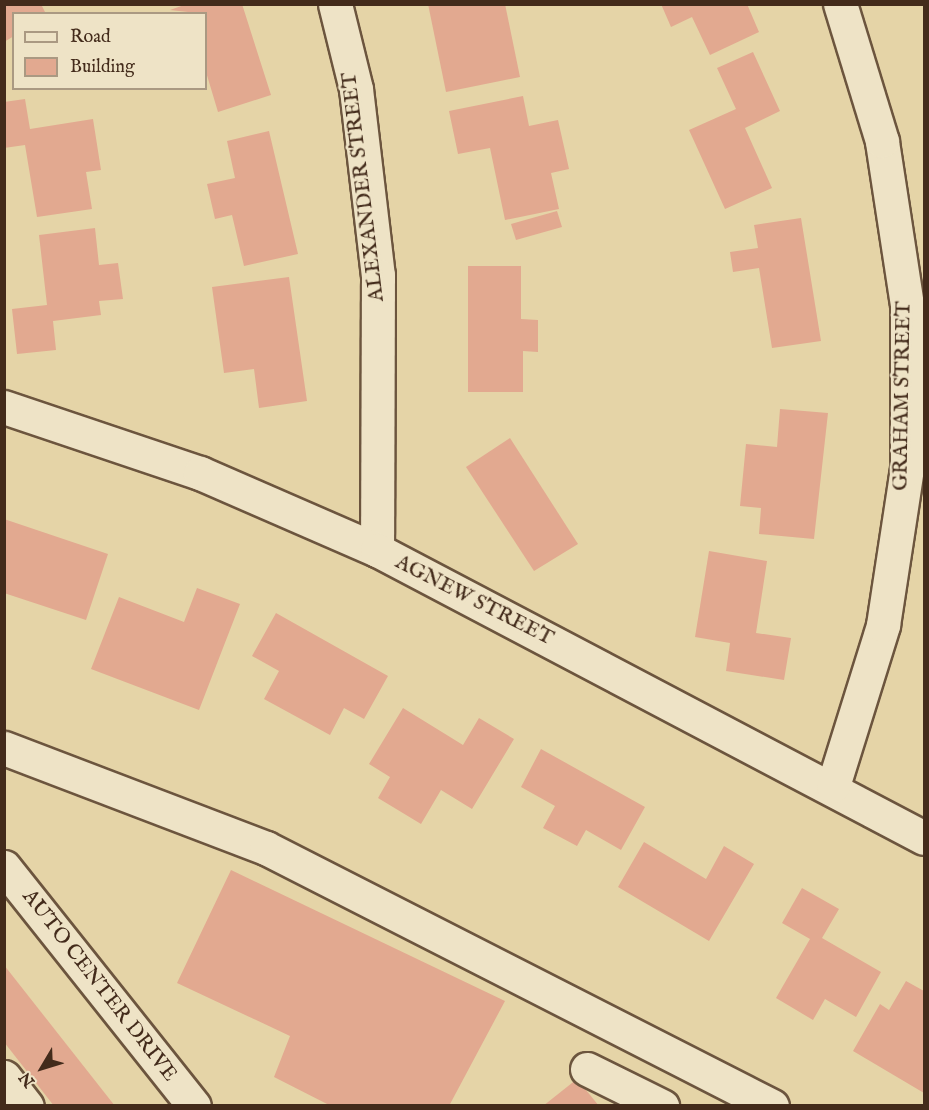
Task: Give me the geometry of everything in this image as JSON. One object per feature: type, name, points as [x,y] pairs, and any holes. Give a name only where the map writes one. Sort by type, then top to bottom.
[{"type":"street","name":"ALEXANDER STREET","points":[[335,4],[356,88],[378,275],[377,550]]},
{"type":"street","name":"GRAHAM STREET","points":[[833,786],[883,625],[907,469],[907,304],[882,141],[840,4]]},
{"type":"street","name":"AGNEW STREET","points":[[4,407],[200,473],[377,550],[833,786],[924,838]]},
{"type":"street","points":[[4,748],[266,848],[772,1106]]},
{"type":"street","name":"AUTO CENTER DRIVE","points":[[4,867],[194,1106]]},
{"type":"street","points":[[587,1070],[662,1106]]},
{"type":"street","points":[[4,1077],[27,1106]]},
{"type":"building","points":[[4,4],[41,4],[45,12],[12,12],[12,37],[4,42]]},
{"type":"building","points":[[187,4],[242,4],[271,95],[218,112],[207,75],[207,12],[170,10]]},
{"type":"building","points":[[428,4],[505,4],[520,77],[446,92]]},
{"type":"building","points":[[661,4],[747,4],[759,32],[710,55],[692,17],[671,27]]},
{"type":"building","points":[[753,52],[780,111],[745,128],[772,188],[725,209],[689,130],[736,109],[717,68]]},
{"type":"building","points":[[523,96],[529,126],[558,120],[569,169],[551,173],[559,209],[505,220],[490,148],[458,154],[449,111]]},
{"type":"building","points":[[25,99],[30,129],[93,119],[101,170],[86,172],[92,209],[37,217],[25,145],[4,148],[4,102]]},
{"type":"building","points":[[269,131],[298,254],[244,266],[232,215],[215,219],[207,184],[235,178],[227,141]]},
{"type":"building","points":[[557,211],[562,227],[516,240],[511,224]]},
{"type":"building","points":[[801,218],[821,341],[772,348],[759,268],[733,272],[730,252],[758,248],[754,225]]},
{"type":"building","points":[[95,228],[99,265],[118,263],[123,299],[99,301],[101,315],[53,321],[56,350],[17,354],[12,309],[47,305],[39,235]]},
{"type":"building","points":[[468,266],[521,266],[521,319],[538,320],[538,352],[523,351],[523,392],[468,392]]},
{"type":"building","points":[[289,277],[307,401],[259,408],[254,369],[224,373],[212,287]]},
{"type":"building","points":[[780,409],[828,413],[814,539],[759,534],[761,508],[740,506],[746,444],[777,447]]},
{"type":"building","points":[[510,438],[578,544],[534,571],[466,467]]},
{"type":"building","points":[[4,519],[108,554],[86,620],[4,593]]},
{"type":"building","points":[[709,551],[767,561],[756,633],[791,638],[784,680],[726,671],[730,643],[695,637]]},
{"type":"building","points":[[197,588],[240,604],[199,710],[91,669],[119,597],[184,622]]},
{"type":"building","points":[[276,613],[388,676],[364,719],[344,708],[330,735],[264,699],[279,671],[252,656]]},
{"type":"building","points":[[403,708],[463,745],[479,718],[514,739],[472,809],[441,790],[421,824],[378,798],[390,777],[369,764]]},
{"type":"building","points":[[541,749],[645,807],[621,850],[586,830],[577,846],[543,828],[555,806],[521,787]]},
{"type":"building","points":[[644,842],[706,879],[724,846],[754,864],[709,941],[618,887]]},
{"type":"building","points":[[231,870],[505,1001],[449,1106],[331,1106],[274,1077],[290,1036],[177,983]]},
{"type":"building","points":[[802,888],[839,909],[822,938],[881,972],[856,1017],[825,999],[813,1020],[776,998],[810,939],[782,923]]},
{"type":"building","points":[[4,965],[115,1106],[54,1106],[4,1042]]},
{"type":"building","points":[[906,981],[924,991],[924,1093],[853,1051],[880,1004],[889,1010]]},
{"type":"building","points":[[577,1079],[599,1106],[543,1106]]}]
